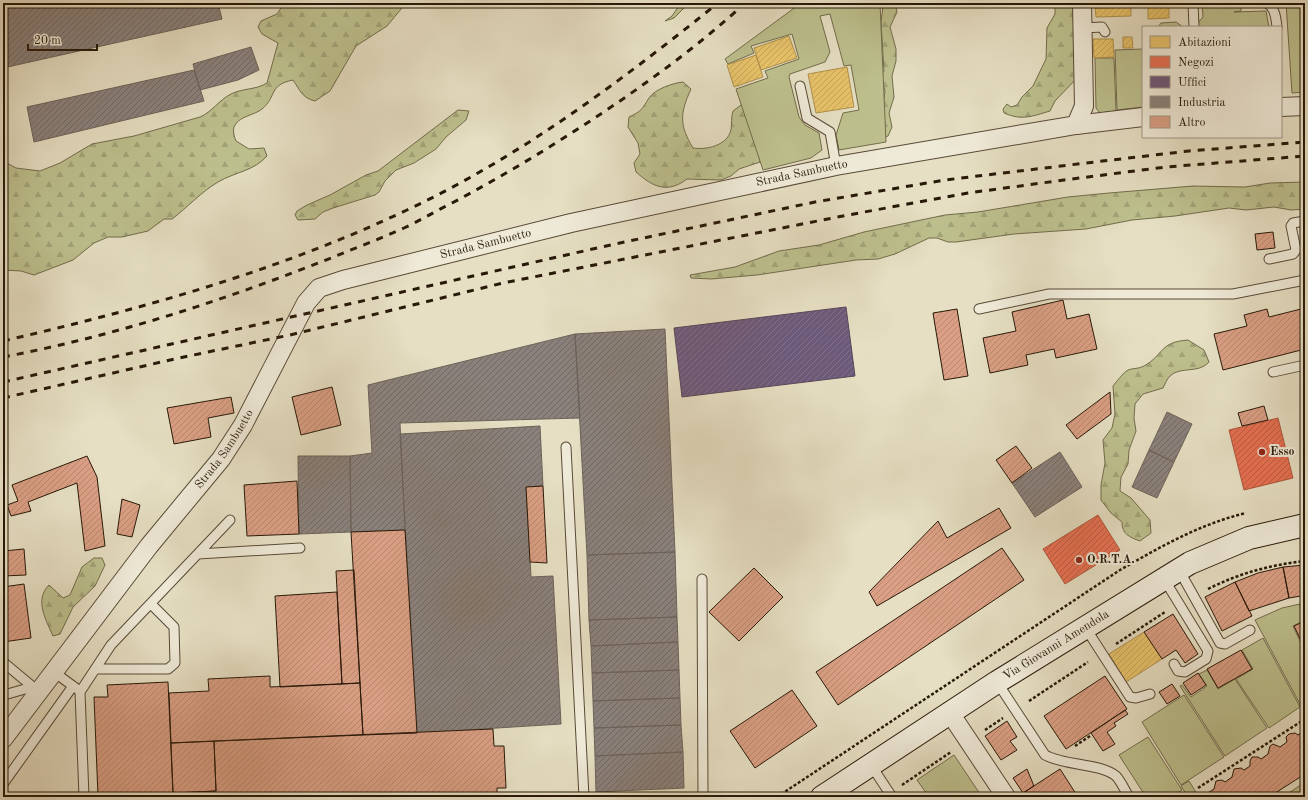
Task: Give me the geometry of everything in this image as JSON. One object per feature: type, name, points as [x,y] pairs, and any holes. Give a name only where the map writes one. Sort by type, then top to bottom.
[{"type":"main road","name":"Via Giovanni Amendola","points":[[822,797],[997,682],[1171,574],[1218,550],[1249,538],[1305,525]]},
{"type":"street","points":[[1076,125],[1084,106],[1082,3]]},
{"type":"street","points":[[1282,107],[1305,106]]},
{"type":"street","name":"Strada Sambuetto","points":[[3,740],[35,689],[54,672],[149,546],[221,459],[243,425],[306,303],[313,293],[319,288],[343,280],[571,223],[836,166],[1076,125],[1142,117]]},
{"type":"street","points":[[950,713],[1006,797]]},
{"type":"lane","points":[[1193,3],[1194,26]]},
{"type":"lane","points":[[1266,3],[1271,6],[1275,14],[1277,26]]},
{"type":"lane","points":[[1083,28],[1102,28],[1105,32]]},
{"type":"lane","points":[[800,86],[807,118],[830,132],[836,166]]},
{"type":"lane","points":[[1269,258],[1294,254],[1296,250],[1291,226],[1293,223],[1305,221]]},
{"type":"lane","points":[[979,309],[1049,294],[1234,294],[1305,280]]},
{"type":"lane","points":[[1273,372],[1305,365]]},
{"type":"lane","points":[[566,447],[584,797]]},
{"type":"lane","points":[[3,784],[76,689],[95,669],[111,645],[230,520]]},
{"type":"lane","points":[[198,554],[300,548]]},
{"type":"lane","points":[[1171,574],[1194,596],[1220,643],[1225,644],[1250,630]]},
{"type":"lane","points":[[1171,574],[1180,604],[1208,651],[1206,659],[1185,672],[1178,671],[1174,664]]},
{"type":"lane","points":[[702,580],[703,797]]},
{"type":"lane","points":[[95,669],[168,669],[175,663],[174,627],[150,604]]},
{"type":"lane","points":[[1085,627],[1130,696],[1136,698],[1150,694]]},
{"type":"lane","points":[[3,662],[35,689]]},
{"type":"lane","points":[[54,672],[76,689],[84,797]]},
{"type":"lane","points":[[997,682],[1045,756],[1055,761],[1107,771],[1117,777],[1130,797]]},
{"type":"lane","points":[[4,695],[35,689]]},
{"type":"lane","points":[[871,765],[892,797]]},
{"type":"path","points":[[1194,596],[1230,578],[1256,569],[1281,563],[1305,561]]},
{"type":"path","points":[[1016,710],[1180,604]]},
{"type":"path","points":[[1030,700],[1033,704]]},
{"type":"path","points":[[1198,788],[1305,719]]},
{"type":"path","points":[[1073,747],[1090,736]]},
{"type":"green space","points":[[279,3],[406,3],[387,26],[356,46],[330,91],[315,101],[304,96],[293,80],[285,82],[276,88],[267,105],[256,113],[237,122],[234,129],[236,141],[249,149],[264,148],[267,156],[256,165],[218,182],[206,190],[172,219],[164,219],[148,231],[122,237],[108,237],[94,243],[73,260],[34,275],[21,271],[3,270],[3,161],[16,168],[40,171],[60,163],[92,144],[134,136],[200,117],[231,94],[267,83],[278,43],[262,34],[258,27],[261,21],[277,14],[281,8]]},
{"type":"green space","points":[[681,3],[689,3],[674,18],[665,21],[672,16]]},
{"type":"green space","points":[[801,3],[880,3],[886,142],[839,150],[836,135],[843,113],[859,110],[851,65],[844,66],[830,14],[820,16],[830,52],[825,62],[790,74],[789,77],[799,117],[805,125],[819,133],[822,150],[811,158],[763,170],[736,89],[768,78],[765,71],[799,59],[792,34],[751,46],[754,53],[728,64],[725,59]]},
{"type":"green space","points":[[881,3],[895,3],[897,12],[890,27],[896,49],[896,61],[892,76],[894,97],[889,113],[892,127],[888,136],[878,141],[885,91],[881,75],[884,71],[881,22],[883,6]]},
{"type":"green space","points":[[1055,3],[1074,3],[1077,78],[1055,101],[1050,111],[1027,117],[1016,117],[1004,113],[1003,109],[1007,104],[1011,107],[1017,105],[1022,97],[1033,86],[1046,59],[1047,28],[1055,14]]},
{"type":"green space","points":[[1202,3],[1241,3],[1241,11],[1234,12],[1266,11],[1269,26],[1197,26],[1203,17]]},
{"type":"green space","points":[[1286,3],[1305,3],[1305,92],[1292,93]]},
{"type":"green space","points":[[1176,22],[1182,26],[1159,26],[1161,23]]},
{"type":"green space","points":[[1142,49],[1142,107],[1117,110],[1115,50]]},
{"type":"green space","points":[[1095,58],[1114,58],[1116,111],[1100,113],[1096,108]]},
{"type":"green space","points":[[683,82],[691,89],[683,112],[683,126],[688,140],[693,148],[710,147],[721,143],[729,135],[731,130],[733,111],[741,105],[751,105],[760,162],[739,169],[731,176],[721,180],[687,179],[680,184],[667,187],[654,185],[636,172],[634,163],[640,154],[638,143],[628,127],[629,117],[637,113],[655,92],[669,85]]},
{"type":"green space","points":[[458,110],[469,111],[466,120],[446,137],[436,149],[414,163],[396,170],[385,181],[379,192],[375,195],[323,212],[315,219],[298,220],[295,215],[297,211],[366,175],[378,171]]},
{"type":"green space","points":[[1305,182],[1305,209],[1291,210],[1274,207],[1246,210],[1229,208],[1175,216],[1132,220],[1086,229],[1014,234],[956,242],[929,238],[895,254],[878,259],[856,260],[757,275],[711,279],[691,278],[690,275],[735,267],[779,251],[819,245],[864,232],[945,215],[978,212],[1068,197],[1109,193],[1193,186],[1245,187],[1270,183]]},
{"type":"green space","points":[[1188,340],[1204,350],[1209,362],[1200,368],[1174,373],[1169,377],[1163,388],[1143,394],[1135,404],[1134,418],[1136,431],[1129,450],[1128,464],[1121,477],[1120,491],[1131,498],[1150,520],[1151,533],[1140,541],[1125,532],[1122,522],[1111,513],[1101,500],[1101,485],[1105,463],[1103,440],[1112,428],[1115,414],[1113,386],[1126,371],[1144,366],[1172,343]]},
{"type":"green space","points":[[94,558],[102,558],[105,565],[95,586],[73,607],[60,634],[53,636],[43,610],[42,597],[45,591],[49,585],[63,598],[70,595],[82,567]]},
{"type":"green space","points":[[1300,604],[1301,615],[1305,614],[1305,620],[1293,626],[1305,652],[1305,704],[1301,706],[1255,620],[1282,608]]},
{"type":"green space","points":[[1263,638],[1300,707],[1269,728],[1236,679],[1253,669],[1242,650]]},
{"type":"green space","points":[[1207,670],[1218,689],[1235,679],[1267,728],[1225,756],[1180,686],[1182,685],[1191,697],[1207,686],[1199,674]]},
{"type":"green space","points":[[1184,695],[1224,757],[1181,785],[1142,722]]},
{"type":"green space","points":[[1148,737],[1182,790],[1171,797],[1146,797],[1119,755]]},
{"type":"green space","points":[[954,755],[982,797],[929,797],[917,780]]},
{"type":"green space","points":[[1189,781],[1199,797],[1188,797],[1181,786]]},
{"type":"green space","points":[[1305,782],[1305,797],[1283,797]]},
{"type":"building: Abitazioni","points":[[1095,3],[1169,3],[1169,18],[1148,19],[1148,7],[1095,8]]},
{"type":"building: Abitazioni","points":[[1131,7],[1131,16],[1096,17],[1095,8]]},
{"type":"building: Abitazioni","points":[[789,36],[797,58],[761,70],[754,48]]},
{"type":"building: Abitazioni","points":[[1123,37],[1132,37],[1133,48],[1123,48]]},
{"type":"building: Abitazioni","points":[[1093,39],[1113,39],[1114,57],[1094,58]]},
{"type":"building: Abitazioni","points":[[756,55],[763,77],[734,87],[727,65]]},
{"type":"building: Abitazioni","points":[[847,67],[854,107],[816,113],[808,74]]},
{"type":"building: Abitazioni","points":[[1144,632],[1162,659],[1126,682],[1109,654]]},
{"type":"building: Negozi","points":[[1278,418],[1293,478],[1244,490],[1229,430]]},
{"type":"building: Negozi","points":[[1098,515],[1120,550],[1065,584],[1043,549]]},
{"type":"building: Uffici","points":[[846,307],[855,376],[682,397],[674,328]]},
{"type":"building: Industria","points":[[3,3],[218,3],[222,19],[3,68]]},
{"type":"building: Industria","points":[[251,47],[259,70],[238,80],[200,90],[193,64]]},
{"type":"building: Industria","points":[[194,70],[204,101],[34,142],[27,107]]},
{"type":"building: Industria","points":[[665,329],[675,552],[587,555],[575,334]]},
{"type":"building: Industria","points":[[575,334],[580,418],[400,423],[405,530],[351,532],[350,456],[372,453],[368,385]]},
{"type":"building: Industria","points":[[1167,412],[1192,424],[1174,462],[1149,450]]},
{"type":"building: Industria","points":[[540,426],[543,486],[526,487],[531,577],[553,576],[561,724],[417,733],[400,434]]},
{"type":"building: Industria","points":[[1149,450],[1174,462],[1157,498],[1132,487]]},
{"type":"building: Industria","points":[[1060,452],[1082,487],[1035,517],[1012,483]]},
{"type":"building: Industria","points":[[298,456],[350,456],[351,532],[299,534]]},
{"type":"building: Industria","points":[[675,552],[677,617],[589,620],[587,555]]},
{"type":"building: Industria","points":[[677,617],[678,642],[591,646],[589,620]]},
{"type":"building: Industria","points":[[678,642],[679,670],[592,673],[591,646]]},
{"type":"building: Industria","points":[[679,670],[680,698],[593,701],[592,673]]},
{"type":"building: Industria","points":[[680,698],[681,725],[594,728],[593,701]]},
{"type":"building: Industria","points":[[681,725],[683,752],[595,756],[594,728]]},
{"type":"building: Industria","points":[[683,752],[684,788],[596,792],[595,756]]},
{"type":"building: Altro","points":[[1273,232],[1275,248],[1257,250],[1255,234]]},
{"type":"building: Altro","points":[[1063,300],[1067,319],[1089,314],[1097,349],[1056,358],[1054,349],[1026,355],[1028,365],[990,373],[983,338],[1016,331],[1012,312]]},
{"type":"building: Altro","points":[[1305,308],[1305,349],[1223,370],[1214,334],[1247,326],[1244,315],[1267,309],[1269,317]]},
{"type":"building: Altro","points":[[957,309],[968,376],[944,380],[933,313]]},
{"type":"building: Altro","points":[[332,387],[341,425],[301,435],[292,397]]},
{"type":"building: Altro","points":[[1110,392],[1111,414],[1077,439],[1066,425]]},
{"type":"building: Altro","points":[[231,397],[234,413],[208,418],[211,437],[174,444],[167,408]]},
{"type":"building: Altro","points":[[1264,406],[1268,420],[1242,426],[1238,413]]},
{"type":"building: Altro","points":[[1016,446],[1032,468],[1012,483],[996,460]]},
{"type":"building: Altro","points":[[87,456],[97,477],[105,546],[85,551],[77,483],[28,502],[31,511],[11,516],[7,505],[18,501],[12,485]]},
{"type":"building: Altro","points":[[297,481],[299,534],[247,536],[244,485]]},
{"type":"building: Altro","points":[[543,486],[547,563],[530,562],[526,487]]},
{"type":"building: Altro","points":[[122,499],[140,505],[132,537],[117,534]]},
{"type":"building: Altro","points":[[999,508],[1011,528],[877,606],[869,592],[938,521],[947,538]]},
{"type":"building: Altro","points":[[405,530],[417,733],[363,735],[351,532]]},
{"type":"building: Altro","points":[[1002,548],[1024,580],[838,705],[816,672]]},
{"type":"building: Altro","points":[[24,549],[26,575],[3,576],[3,551]]},
{"type":"building: Altro","points":[[1305,565],[1305,601],[1302,602],[1301,596],[1289,598],[1283,567]]},
{"type":"building: Altro","points":[[1283,567],[1289,598],[1249,611],[1235,582],[1258,573]]},
{"type":"building: Altro","points":[[754,568],[783,597],[739,641],[709,612]]},
{"type":"building: Altro","points":[[354,570],[360,683],[342,684],[336,571]]},
{"type":"building: Altro","points":[[1235,582],[1252,616],[1222,631],[1205,597]]},
{"type":"building: Altro","points":[[24,584],[31,638],[3,642],[3,587]]},
{"type":"building: Altro","points":[[337,592],[342,684],[280,687],[275,596]]},
{"type":"building: Altro","points":[[1173,614],[1198,654],[1185,663],[1176,650],[1162,659],[1144,632]]},
{"type":"building: Altro","points":[[1305,621],[1305,649],[1294,626]]},
{"type":"building: Altro","points":[[1241,650],[1252,669],[1218,688],[1207,669]]},
{"type":"building: Altro","points":[[1198,673],[1206,685],[1191,695],[1183,683]]},
{"type":"building: Altro","points":[[270,676],[270,687],[360,683],[363,735],[171,743],[169,693],[209,691],[208,679]]},
{"type":"building: Altro","points":[[1105,676],[1127,709],[1066,749],[1044,716]]},
{"type":"building: Altro","points":[[168,682],[173,793],[98,796],[94,697],[108,697],[107,685]]},
{"type":"building: Altro","points":[[1172,684],[1180,696],[1167,704],[1159,692]]},
{"type":"building: Altro","points":[[792,690],[817,726],[755,768],[730,731]]},
{"type":"building: Altro","points":[[1125,710],[1128,714],[1114,723],[1116,726],[1107,732],[1115,744],[1103,751],[1091,733]]},
{"type":"building: Altro","points":[[1007,721],[1017,737],[1010,741],[1017,750],[1001,760],[985,736]]},
{"type":"building: Altro","points":[[493,729],[494,746],[504,746],[506,788],[497,788],[497,797],[98,797],[216,791],[214,741]]},
{"type":"building: Altro","points":[[1305,730],[1305,774],[1269,797],[1207,797],[1206,794],[1214,789],[1216,781],[1222,780],[1225,782],[1232,777],[1234,769],[1241,768],[1244,770],[1250,766],[1252,757],[1258,757],[1261,759],[1268,754],[1270,746],[1273,744],[1280,747],[1287,742],[1286,737],[1289,734],[1295,733],[1298,735]]},
{"type":"building: Altro","points":[[214,741],[216,791],[173,793],[171,743]]},
{"type":"building: Altro","points":[[1027,769],[1034,786],[1023,793],[1013,778]]},
{"type":"building: Altro","points":[[1060,769],[1078,797],[1026,797],[1023,793]]},
{"type":"railway","points":[[3,341],[158,302],[259,270],[309,252],[407,210],[449,189],[529,142],[607,89],[718,3]]},
{"type":"railway","points":[[3,357],[87,339],[128,328],[210,302],[291,273],[404,228],[494,180],[557,143],[667,67],[714,30],[745,3]]},
{"type":"railway","points":[[3,382],[615,244],[815,202],[945,180],[1189,151],[1305,142]]},
{"type":"railway","points":[[3,398],[179,358],[290,335],[503,283],[848,215],[968,193],[1064,180],[1166,167],[1305,156]]},
{"type":"place","name":"Esso","points":[[1262,452]]},
{"type":"place","name":"O.R.T.A.","points":[[1079,560]]}]
